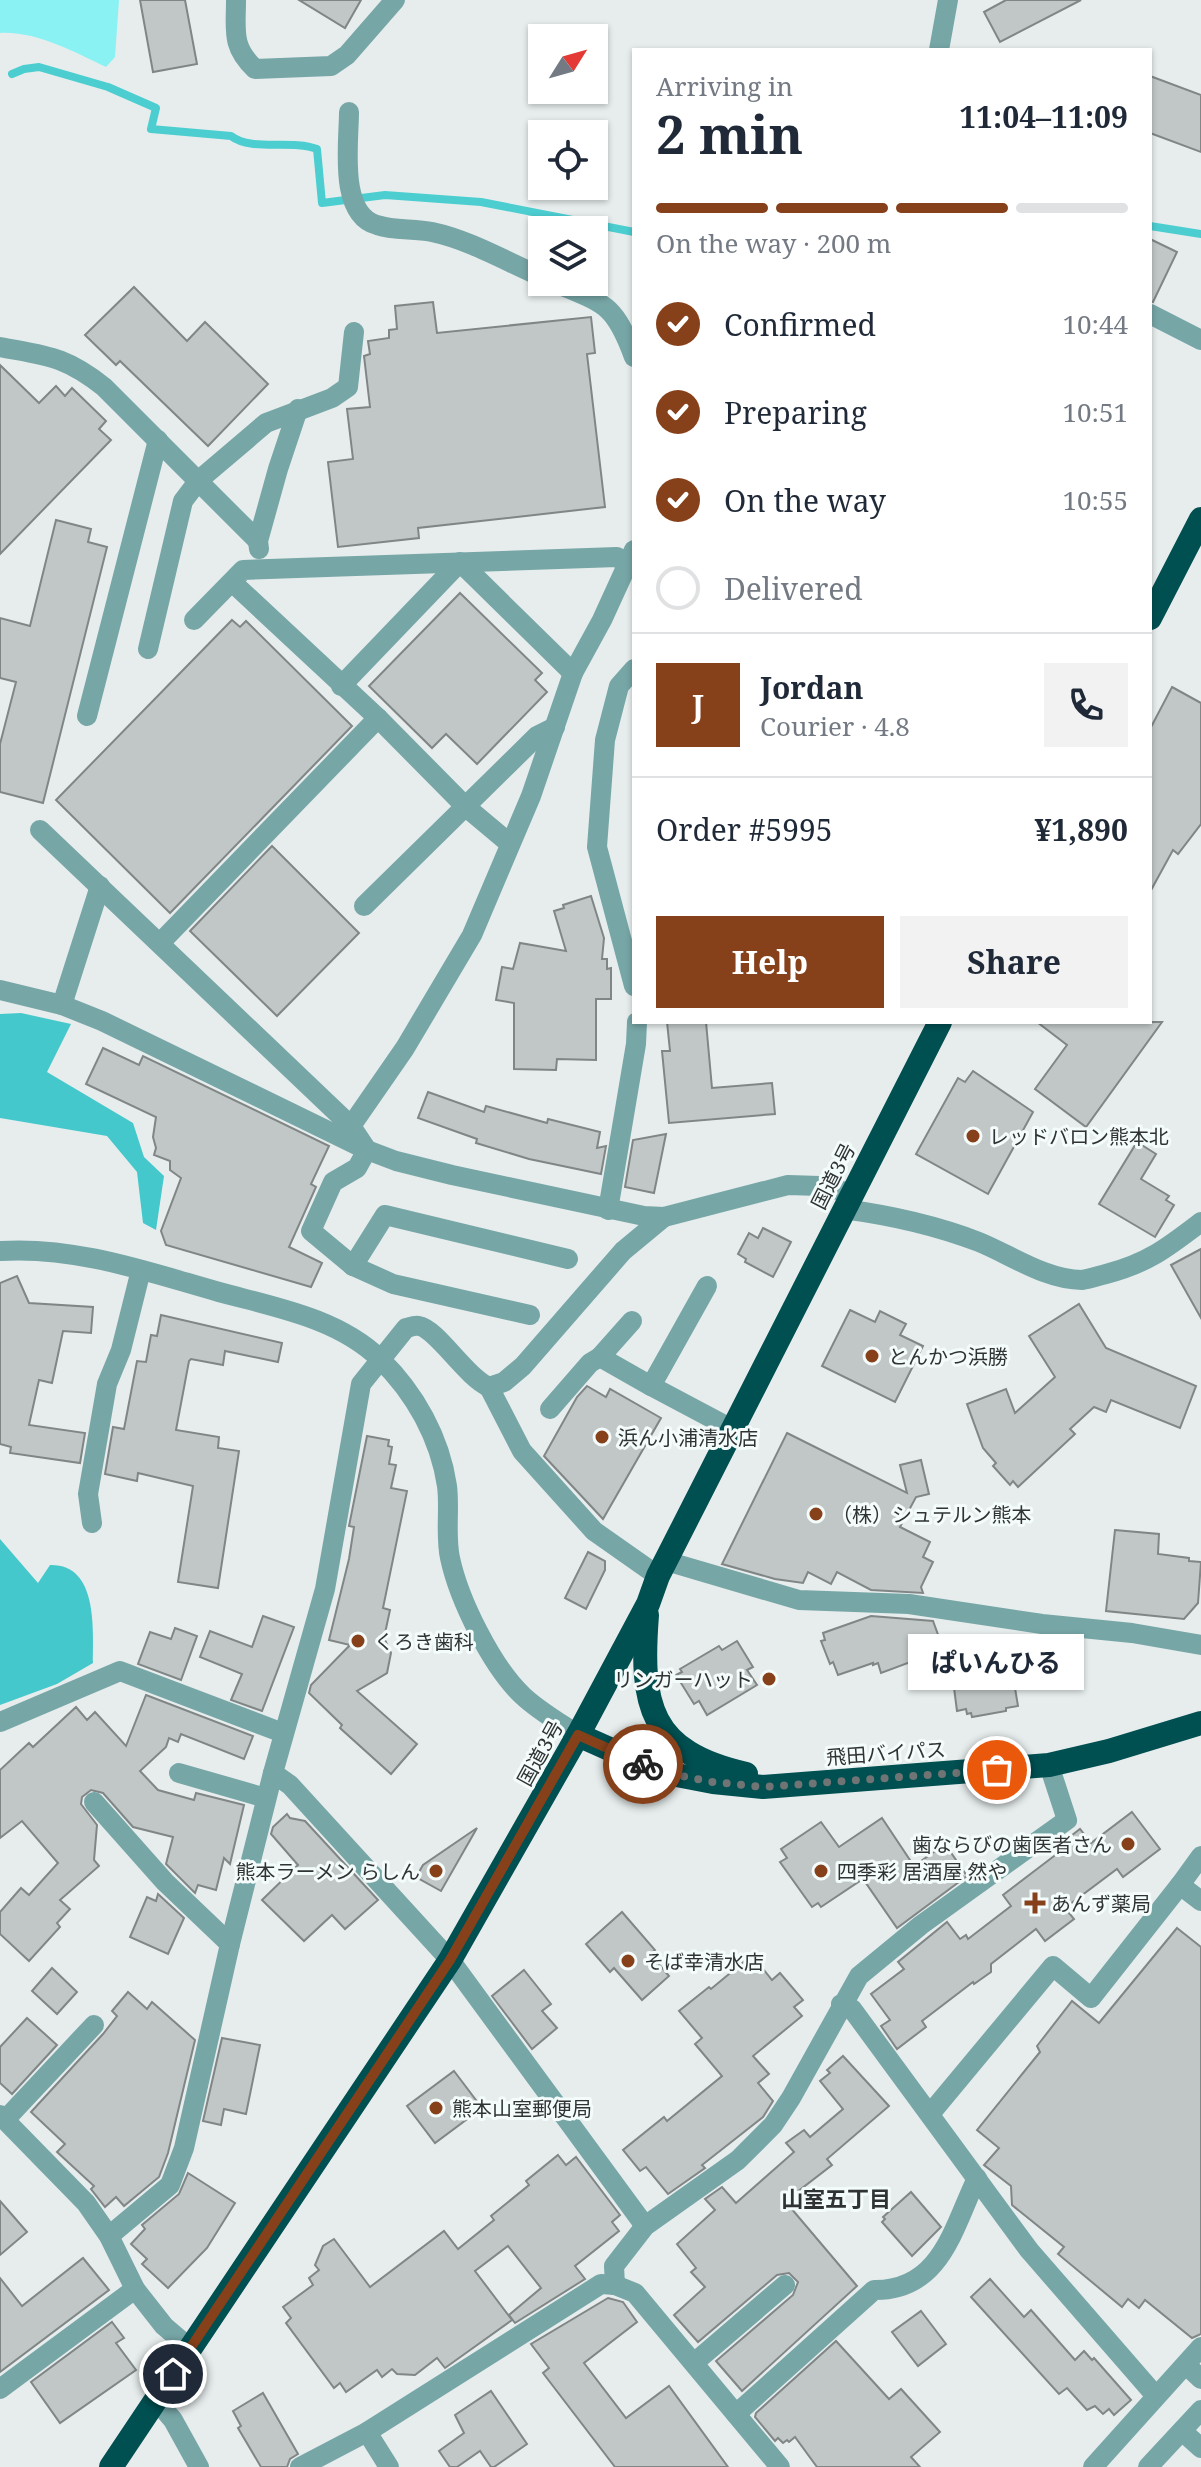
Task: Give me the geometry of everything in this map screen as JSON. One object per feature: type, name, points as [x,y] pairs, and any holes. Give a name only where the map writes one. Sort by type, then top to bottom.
[{"type":"highway","points":[[1152,614],[1201,519]]},
{"type":"highway","name":"国道3号","points":[[111,2467],[450,1960],[578,1735],[648,1604],[662,1569],[732,1429],[939,1024]]},
{"type":"highway","points":[[648,1604],[643,1663],[645,1687],[654,1716],[669,1735],[702,1761],[792,1784]]},
{"type":"highway","name":"飛田バイパス","points":[[578,1735],[661,1772],[763,1787],[1049,1765],[1109,1751],[1201,1723]]},
{"type":"street","points":[[236,0],[236,34],[241,55],[255,69],[331,66],[347,55],[395,0]]},
{"type":"street","points":[[939,48],[948,0]]},
{"type":"street","points":[[349,112],[348,189],[359,213],[374,225],[433,232],[528,271]]},
{"type":"street","points":[[585,296],[614,314],[622,325],[632,352]]},
{"type":"street","points":[[1152,315],[1201,340]]},
{"type":"street","points":[[148,649],[183,501],[199,480],[266,423],[332,398],[348,387],[354,332]]},
{"type":"street","points":[[0,347],[63,359],[80,368],[104,387],[258,541]]},
{"type":"street","points":[[260,569],[258,541],[298,409]]},
{"type":"street","points":[[87,716],[158,440]]},
{"type":"street","points":[[194,620],[243,570],[631,557],[573,673],[531,796],[472,935],[405,1048],[351,1126]]},
{"type":"street","points":[[460,562],[573,673]]},
{"type":"street","points":[[341,686],[460,562]]},
{"type":"street","points":[[232,582],[378,718],[466,807],[509,843]]},
{"type":"street","points":[[632,671],[619,686],[605,740],[597,847],[632,978]]},
{"type":"street","points":[[160,943],[378,718]]},
{"type":"street","points":[[364,906],[537,736],[555,727]]},
{"type":"street","points":[[40,830],[351,1126],[367,1150]]},
{"type":"street","points":[[62,1005],[100,886]]},
{"type":"street","points":[[0,990],[62,1005],[102,1021],[367,1150],[396,1161],[608,1210],[664,1217],[788,1185],[820,1186],[847,1201],[979,1242],[1057,1277],[1083,1280],[1136,1266],[1161,1253],[1201,1222]]},
{"type":"street","points":[[608,1210],[637,1024]]},
{"type":"street","points":[[367,1150],[357,1168],[333,1182],[311,1231],[353,1266],[393,1284],[530,1315]]},
{"type":"street","points":[[353,1266],[385,1215],[568,1259]]},
{"type":"street","points":[[489,1387],[504,1382],[523,1366],[623,1251],[664,1217]]},
{"type":"street","points":[[0,1251],[31,1249],[141,1270],[290,1311],[337,1329],[379,1358],[422,1411],[437,1447],[447,1485],[449,1556],[459,1590],[489,1651],[523,1696],[578,1735]]},
{"type":"street","points":[[92,1523],[88,1494],[107,1384],[121,1350],[141,1270]]},
{"type":"street","points":[[651,1386],[707,1286]]},
{"type":"street","points":[[550,1409],[632,1321]]},
{"type":"street","points":[[109,2236],[170,2185],[184,2148],[266,1798],[325,1589],[361,1384],[406,1328],[419,1326],[431,1333],[477,1381],[489,1387],[522,1451],[594,1531],[662,1569],[799,1600],[909,1604],[1201,1645]]},
{"type":"street","points":[[600,1357],[732,1429]]},
{"type":"street","points":[[0,1722],[120,1671],[283,1733]]},
{"type":"street","points":[[615,2285],[614,2266],[645,2226],[738,2160],[773,2125],[859,1976],[921,1925],[1067,1820],[1049,1765]]},
{"type":"street","points":[[179,1773],[266,1798]]},
{"type":"street","points":[[273,1773],[290,1785],[450,1960],[645,2226]]},
{"type":"street","points":[[94,1802],[165,1882],[230,1944]]},
{"type":"street","points":[[930,2114],[1053,1966],[1091,1998],[1201,1856]]},
{"type":"street","points":[[1180,1885],[1201,1901]]},
{"type":"street","points":[[841,2004],[852,2009],[1029,2250],[1155,2395]]},
{"type":"street","points":[[94,2025],[2,2118],[86,2203],[109,2236],[135,2289],[164,2326],[191,2349]]},
{"type":"street","points":[[736,2414],[874,2290],[906,2286],[932,2269],[943,2253],[977,2178]]},
{"type":"street","points":[[300,2467],[367,2432],[601,2284],[615,2285],[635,2293],[780,2467]]},
{"type":"street","points":[[695,2362],[785,2285]]},
{"type":"street","points":[[0,2389],[135,2289]]},
{"type":"street","points":[[1093,2467],[1155,2395],[1201,2348]]},
{"type":"street","points":[[1186,2365],[1201,2379]]},
{"type":"street","points":[[156,2400],[173,2420],[199,2467]]},
{"type":"street","points":[[1148,2467],[1201,2410]]},
{"type":"street","points":[[1182,2431],[1201,2448]]},
{"type":"street","points":[[367,2432],[389,2467]]},
{"type":"shaded area","points":[[0,0],[119,0],[115,57],[106,67],[41,39],[0,33]]},
{"type":"shaded area","points":[[21,1013],[71,1024],[47,1072],[133,1123],[144,1157],[164,1176],[156,1230],[143,1223],[137,1172],[107,1136],[0,1118],[0,1014]]},
{"type":"shaded area","points":[[0,1539],[38,1583],[50,1565],[66,1567],[77,1575],[90,1600],[93,1663],[57,1684],[0,1705]]},
{"type":"building","points":[[140,0],[185,0],[197,64],[153,72]]},
{"type":"building","points":[[299,0],[361,0],[345,28]]},
{"type":"building","points":[[1006,0],[1081,0],[1000,42],[984,12]]},
{"type":"building","points":[[1152,77],[1201,95],[1201,152],[1152,134]]},
{"type":"building","points":[[1152,240],[1177,252],[1152,302]]},
{"type":"building","points":[[134,287],[187,341],[205,322],[268,384],[208,446],[120,361],[116,365],[85,335]]},
{"type":"building","points":[[433,302],[437,333],[591,317],[595,353],[587,354],[605,507],[418,528],[419,538],[338,547],[328,462],[353,459],[347,409],[370,407],[364,356],[370,354],[368,341],[389,338],[389,330],[397,329],[395,306]]},
{"type":"building","points":[[0,365],[39,403],[56,386],[65,396],[72,388],[106,421],[99,429],[111,440],[0,554]]},
{"type":"building","points":[[56,520],[91,529],[88,542],[107,547],[43,803],[0,792],[0,744],[16,682],[0,678],[0,618],[30,626]]},
{"type":"building","points":[[460,593],[542,673],[535,680],[547,692],[477,764],[446,734],[432,748],[369,686]]},
{"type":"building","points":[[232,620],[240,627],[246,621],[352,726],[170,913],[56,800]]},
{"type":"building","points":[[1172,687],[1201,703],[1201,824],[1178,854],[1173,850],[1152,888],[1152,725]]},
{"type":"building","points":[[272,846],[359,933],[277,1016],[190,931]]},
{"type":"building","points":[[591,896],[604,938],[602,959],[607,959],[607,969],[611,968],[611,999],[596,999],[596,1060],[557,1059],[556,1070],[514,1069],[514,1003],[496,1000],[502,967],[513,969],[520,943],[566,951],[554,911]]},
{"type":"building","points":[[1162,1022],[1086,1127],[1035,1089],[1067,1045],[1040,1024]]},
{"type":"building","points":[[667,1024],[706,1024],[712,1088],[772,1083],[775,1114],[669,1123],[662,1051],[670,1051]]},
{"type":"building","points":[[103,1048],[139,1065],[143,1056],[329,1146],[311,1184],[316,1187],[289,1247],[322,1263],[311,1287],[166,1245],[161,1231],[181,1178],[170,1170],[170,1161],[154,1155],[156,1117],[86,1084]]},
{"type":"building","name":"レッドバロン熊本北","points":[[973,1071],[1033,1112],[988,1194],[916,1154],[958,1078],[965,1082]]},
{"type":"building","points":[[428,1092],[484,1112],[486,1106],[547,1123],[548,1119],[600,1132],[597,1148],[606,1146],[601,1174],[529,1159],[476,1143],[477,1139],[418,1118]]},
{"type":"building","points":[[666,1134],[654,1193],[625,1187],[633,1140]]},
{"type":"building","points":[[1137,1142],[1156,1154],[1141,1179],[1169,1196],[1166,1200],[1174,1205],[1155,1237],[1099,1204]]},
{"type":"building","points":[[763,1228],[791,1242],[773,1277],[745,1262],[746,1259],[738,1254],[749,1233],[758,1238]]},
{"type":"building","points":[[1201,1249],[1201,1318],[1171,1265]]},
{"type":"building","points":[[17,1276],[29,1303],[93,1307],[91,1333],[63,1331],[52,1383],[39,1380],[29,1425],[85,1433],[80,1463],[10,1453],[11,1447],[0,1444],[0,1283]]},
{"type":"building","points":[[1079,1304],[1106,1348],[1196,1386],[1180,1428],[1111,1400],[1106,1412],[1094,1407],[1070,1429],[1075,1434],[1018,1487],[1013,1481],[1010,1485],[993,1466],[996,1463],[983,1448],[967,1404],[1006,1389],[1015,1413],[1055,1377],[1029,1336]]},
{"type":"building","name":"とんかつ浜勝","points":[[850,1310],[875,1322],[880,1311],[906,1324],[900,1335],[923,1346],[895,1402],[822,1366]]},
{"type":"building","points":[[161,1315],[282,1343],[278,1362],[225,1351],[223,1365],[189,1361],[176,1430],[219,1437],[218,1448],[239,1451],[218,1588],[178,1582],[193,1486],[138,1473],[137,1481],[105,1474],[113,1427],[124,1429],[137,1361],[146,1362],[151,1335],[157,1336]]},
{"type":"building","name":"浜ん小浦清水店","points":[[587,1386],[606,1397],[610,1389],[661,1418],[603,1519],[544,1456],[577,1397]]},
{"type":"building","name":"（株）シュテルン熊本","points":[[787,1433],[907,1493],[900,1465],[921,1460],[929,1494],[916,1497],[900,1527],[930,1542],[923,1557],[933,1562],[921,1587],[923,1593],[871,1590],[837,1572],[831,1584],[808,1572],[803,1583],[775,1579],[722,1564]]},
{"type":"building","points":[[367,1436],[389,1440],[388,1446],[392,1447],[389,1464],[396,1465],[391,1488],[407,1491],[383,1608],[390,1610],[384,1638],[391,1653],[387,1673],[357,1691],[417,1744],[391,1774],[340,1728],[342,1725],[309,1693],[311,1685],[350,1645],[329,1640],[349,1559],[354,1527],[349,1526]]},
{"type":"building","points":[[1115,1530],[1159,1534],[1158,1554],[1201,1562],[1198,1603],[1184,1619],[1106,1611]]},
{"type":"building","points":[[588,1552],[605,1561],[605,1570],[586,1609],[565,1598]]},
{"type":"building","points":[[263,1616],[294,1627],[262,1711],[231,1700],[242,1674],[200,1657],[210,1631],[252,1647]]},
{"type":"building","points":[[871,1616],[933,1621],[948,1662],[924,1670],[921,1662],[914,1664],[913,1661],[881,1673],[878,1663],[873,1663],[838,1675],[821,1641],[825,1640],[823,1633]]},
{"type":"building","points":[[175,1628],[197,1636],[181,1680],[138,1664],[150,1632],[171,1639]]},
{"type":"building","points":[[737,1641],[753,1667],[747,1670],[757,1685],[707,1715],[699,1701],[694,1704],[676,1675],[682,1672],[680,1669],[719,1646],[722,1650]]},
{"type":"building","points":[[1012,1670],[1018,1706],[972,1717],[966,1709],[957,1711],[953,1680]]},
{"type":"building","points":[[146,1695],[253,1736],[244,1759],[181,1734],[178,1742],[169,1738],[166,1747],[140,1771],[158,1790],[194,1800],[196,1793],[244,1805],[230,1864],[224,1858],[216,1890],[198,1885],[195,1893],[166,1864],[173,1837],[133,1827],[103,1793],[91,1790],[82,1797],[81,1804],[97,1825],[94,1860],[99,1866],[60,1900],[70,1909],[57,1923],[60,1927],[29,1961],[0,1934],[0,1912],[21,1888],[29,1895],[58,1863],[22,1821],[0,1838],[0,1770],[29,1743],[33,1747],[76,1707],[87,1720],[95,1712],[126,1746]]},
{"type":"building","points":[[1132,1812],[1160,1849],[1123,1877],[1117,1869],[1065,1908],[1074,1919],[1045,1941],[1036,1929],[991,1964],[991,1972],[922,2021],[926,2027],[897,2049],[881,2026],[890,2020],[871,1994],[904,1969],[898,1962],[947,1922],[960,1939],[966,1935],[968,1939],[1011,1906],[1003,1895],[1062,1850],[1058,1846],[1080,1829],[1091,1843]]},
{"type":"building","points":[[287,1814],[290,1818],[305,1821],[378,1900],[345,1929],[332,1915],[304,1941],[262,1900],[298,1865],[271,1834],[273,1827]]},
{"type":"building","points":[[882,1818],[914,1866],[945,1844],[967,1876],[897,1928],[863,1879],[821,1907],[818,1903],[812,1907],[780,1862],[787,1858],[781,1849],[821,1822],[839,1847]]},
{"type":"building","name":"熊本ラーメン らしん","points":[[477,1828],[441,1891],[416,1877],[423,1865]]},
{"type":"building","points":[[158,1894],[184,1918],[168,1954],[130,1937],[147,1897],[156,1901]]},
{"type":"building","name":"そば幸清水店","points":[[622,1912],[655,1950],[650,1954],[669,1976],[642,2000],[614,1968],[610,1972],[586,1944]]},
{"type":"building","points":[[1177,1928],[1201,1947],[1201,2334],[1192,2338],[1145,2300],[1139,2308],[1128,2299],[1122,2307],[1058,2254],[1064,2247],[1012,2205],[1011,2186],[984,2165],[999,2148],[977,2130],[1040,2052],[1037,2046],[1072,2001],[1099,2023]]},
{"type":"building","points":[[752,1955],[772,1980],[780,1973],[803,2000],[794,2007],[802,2016],[753,2056],[769,2074],[758,2083],[773,2101],[763,2117],[702,2165],[705,2168],[668,2194],[646,2167],[640,2171],[623,2150],[664,2117],[667,2121],[722,2076],[695,2044],[702,2038],[679,2011]]},
{"type":"building","points":[[52,1968],[77,1992],[57,2014],[32,1991]]},
{"type":"building","points":[[524,1970],[551,2004],[542,2011],[557,2028],[532,2049],[492,1996]]},
{"type":"building","points":[[128,1992],[147,2009],[152,2002],[195,2040],[168,2153],[159,2177],[124,2206],[116,2197],[105,2207],[91,2189],[94,2186],[57,2152],[65,2144],[31,2112],[103,2034],[117,2016],[112,2011]]},
{"type":"building","points":[[27,2018],[57,2045],[12,2094],[0,2083],[0,2047]]},
{"type":"building","points":[[222,2038],[260,2045],[246,2114],[224,2109],[221,2125],[203,2121]]},
{"type":"building","points":[[843,2056],[889,2106],[827,2159],[832,2165],[792,2196],[796,2201],[790,2207],[857,2286],[742,2391],[716,2361],[793,2295],[798,2282],[789,2273],[777,2275],[698,2342],[674,2315],[705,2287],[691,2272],[696,2268],[677,2244],[715,2210],[705,2199],[722,2187],[736,2203],[794,2152],[786,2143],[804,2130],[810,2137],[843,2109],[820,2081]]},
{"type":"building","points":[[454,2071],[482,2108],[435,2143],[407,2106]]},
{"type":"building","points":[[558,2155],[566,2165],[576,2157],[620,2215],[612,2222],[619,2231],[575,2266],[585,2279],[515,2323],[509,2315],[541,2288],[508,2246],[475,2271],[512,2320],[445,2368],[437,2358],[415,2375],[397,2374],[392,2369],[382,2377],[377,2370],[346,2392],[340,2383],[334,2388],[286,2323],[291,2318],[283,2307],[313,2285],[309,2278],[319,2270],[315,2265],[323,2246],[334,2239],[370,2287],[444,2231],[458,2249],[494,2220],[491,2216],[529,2185],[526,2181]]},
{"type":"building","points":[[188,2173],[235,2203],[207,2248],[168,2288],[142,2264],[147,2259],[131,2244],[145,2229],[142,2225],[179,2194]]},
{"type":"building","points":[[911,2192],[941,2227],[912,2256],[882,2222],[883,2217]]},
{"type":"building","points":[[0,2201],[27,2232],[0,2255]]},
{"type":"building","points":[[83,2258],[109,2290],[0,2372],[0,2278],[22,2306]]},
{"type":"building","points":[[990,2279],[1024,2317],[1031,2310],[1075,2360],[1084,2351],[1092,2360],[1094,2358],[1131,2400],[1114,2415],[1109,2409],[1103,2414],[1095,2406],[1087,2410],[1067,2388],[1059,2394],[971,2297]]},
{"type":"building","points":[[608,2298],[623,2302],[637,2322],[584,2363],[626,2418],[669,2386],[728,2467],[615,2467],[543,2373],[549,2368],[531,2344]]},
{"type":"building","points":[[921,2311],[946,2344],[918,2366],[892,2332]]},
{"type":"building","points":[[112,2322],[124,2338],[116,2343],[136,2370],[60,2423],[31,2382]]},
{"type":"building","points":[[836,2341],[889,2399],[901,2389],[940,2432],[911,2457],[920,2467],[817,2467],[795,2437],[789,2442],[783,2443],[778,2438],[775,2441],[755,2417]]},
{"type":"building","points":[[491,2391],[527,2444],[494,2467],[480,2451],[457,2467],[450,2467],[439,2451],[464,2433],[455,2415]]},
{"type":"building","points":[[263,2393],[298,2454],[290,2459],[287,2467],[261,2467],[238,2428],[241,2426],[233,2411]]},
{"type":"waterway","points":[[12,74],[39,67],[108,87],[156,108],[151,129],[231,136],[261,145],[296,145],[317,149],[322,203],[385,195],[481,202],[632,232]]},
{"type":"waterway","points":[[1152,226],[1201,234]]},
{"type":"way so far","points":[[643,1764],[661,1772],[713,1782],[763,1787],[997,1770]]},
{"type":"place","name":"レッドバロン熊本北","points":[[973,1136]]},
{"type":"place","name":"とんかつ浜勝","points":[[872,1356]]},
{"type":"place","name":"浜ん小浦清水店","points":[[602,1437]]},
{"type":"place","name":"（株）シュテルン熊本","points":[[816,1514]]},
{"type":"place","name":"くろき歯科","points":[[358,1641]]},
{"type":"place","name":"リンガーハット","points":[[769,1679]]},
{"type":"place","name":"ぱいんひる","points":[[997,1770]]},
{"type":"place","name":"歯ならびの歯医者さん","points":[[1128,1844]]},
{"type":"place","name":"熊本ラーメン らしん","points":[[436,1871]]},
{"type":"place","name":"四季彩 居酒屋 然や","points":[[821,1871]]},
{"type":"place","name":"あんず薬局","points":[[1035,1903]]},
{"type":"place","name":"そば幸清水店","points":[[628,1961]]},
{"type":"place","name":"熊本山室郵便局","points":[[436,2108]]},
{"type":"district","name":"山室五丁目","points":[[836,2198]]},
{"type":"route","points":[[173,2374],[450,1960],[578,1735],[643,1764]]}]
